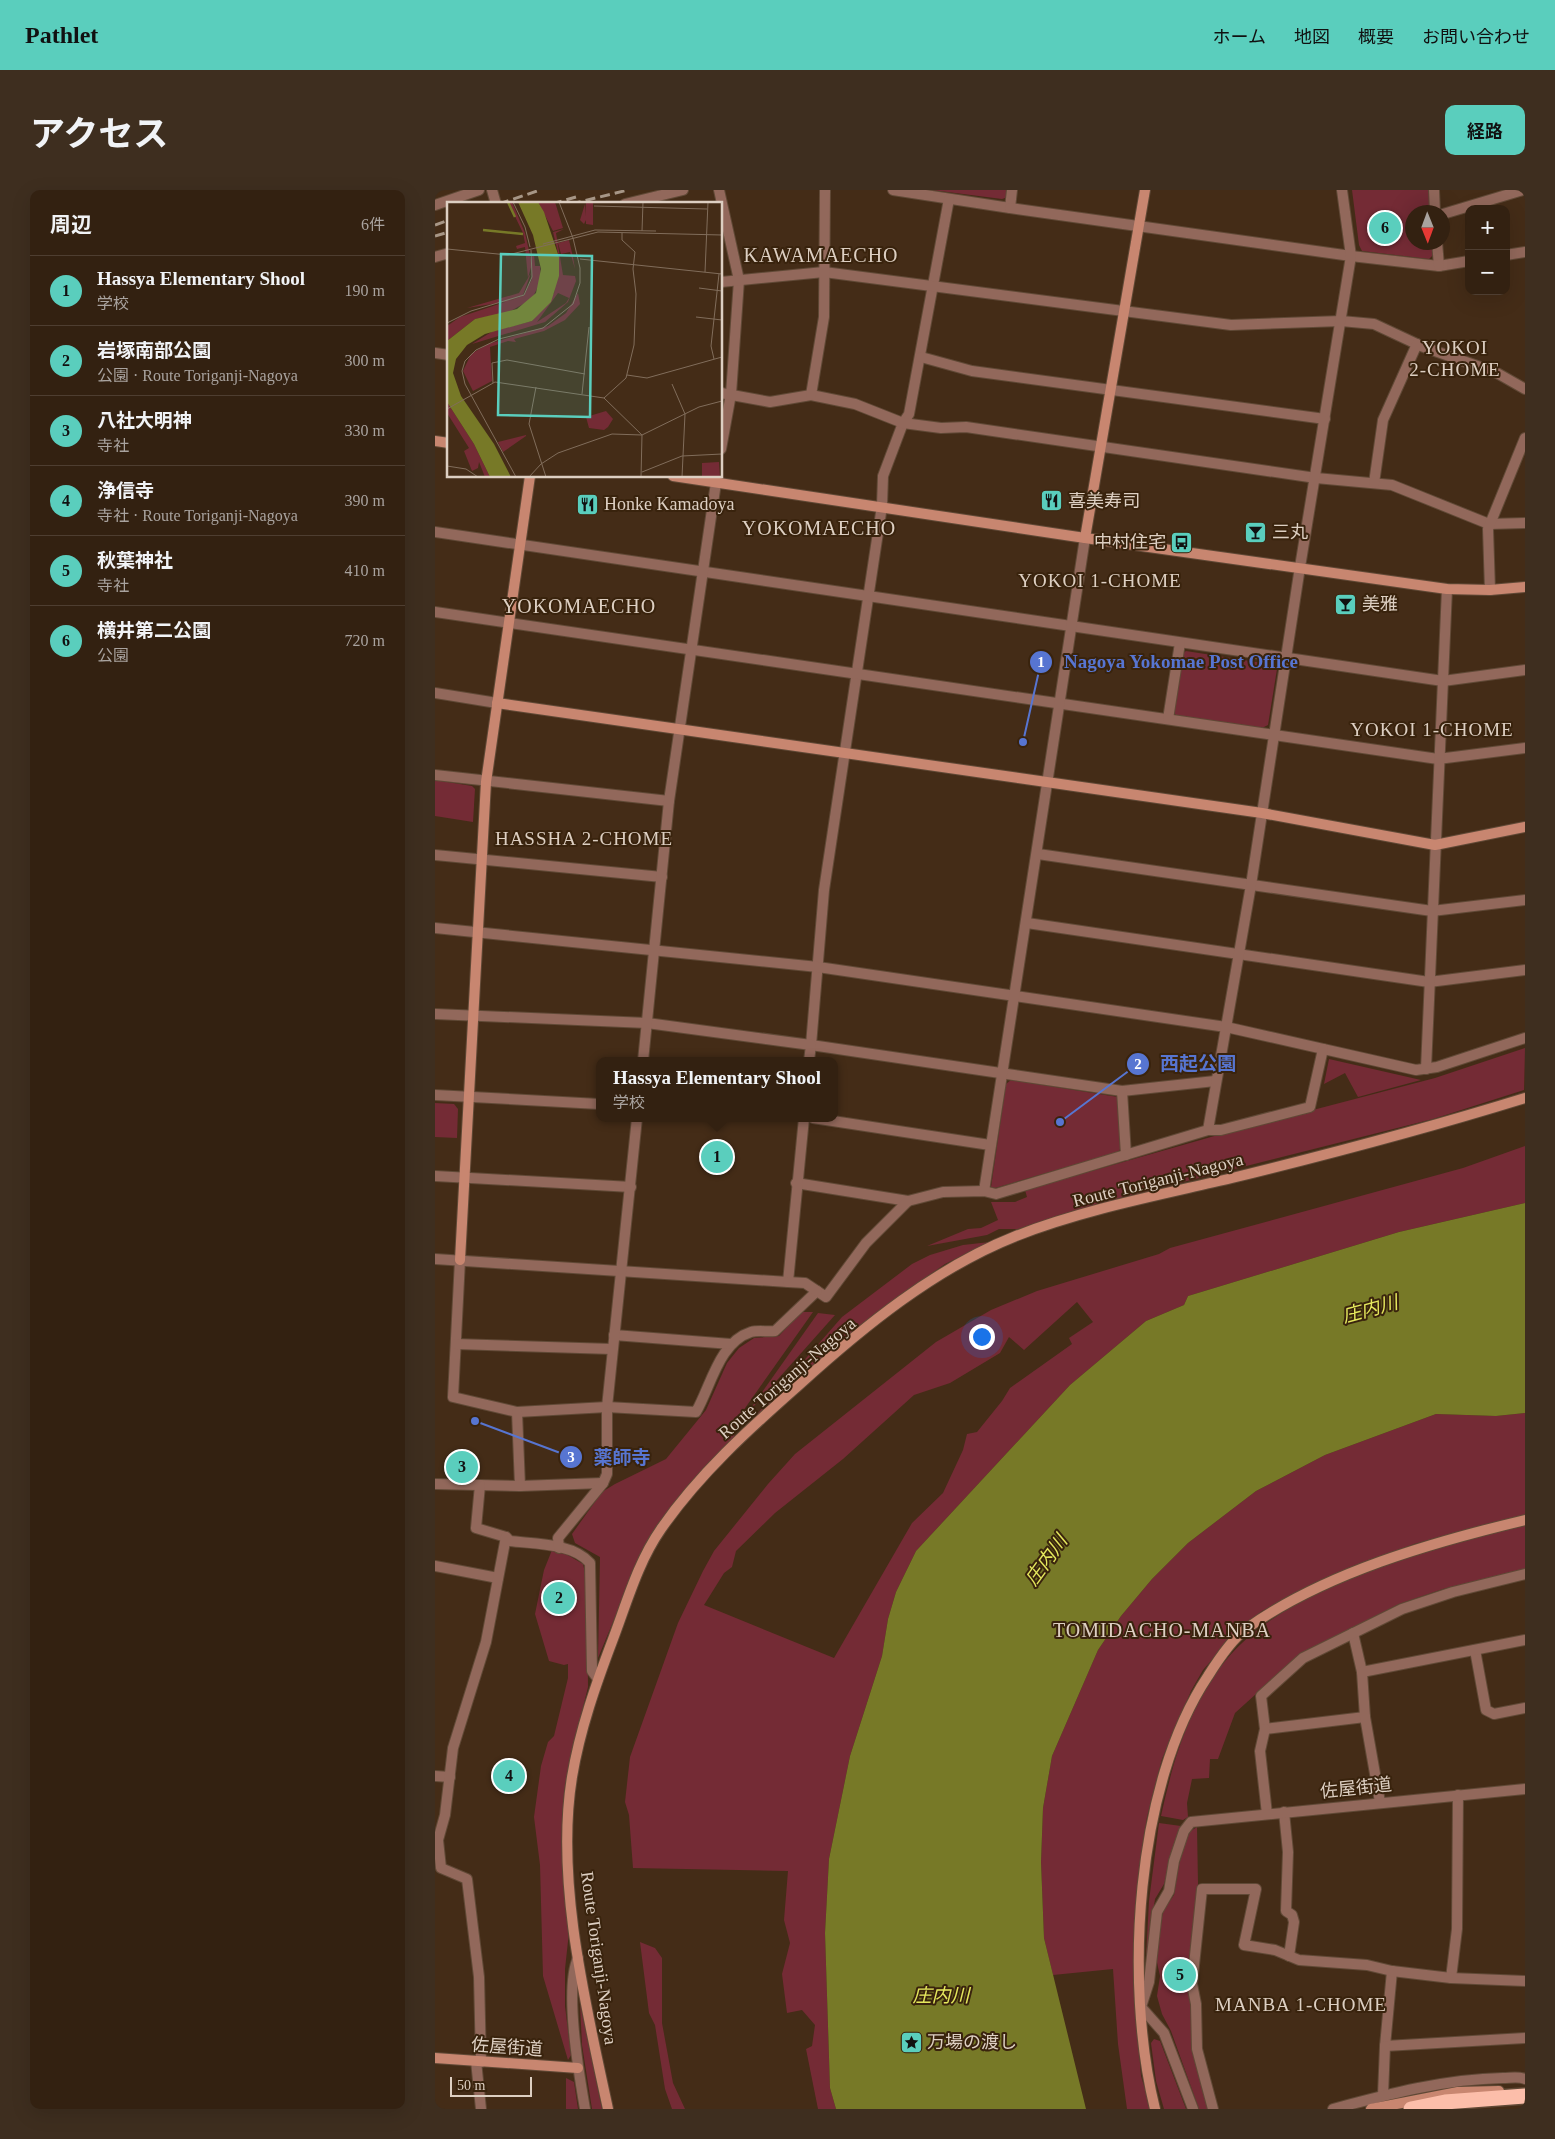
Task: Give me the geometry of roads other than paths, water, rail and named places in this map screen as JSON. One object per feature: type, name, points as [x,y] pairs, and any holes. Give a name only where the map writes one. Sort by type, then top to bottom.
[{"type":"highway","points":[[1411,2109],[1445,2102],[1525,2096]]},
{"type":"street","points":[[435,205],[479,190]]},
{"type":"street","points":[[633,202],[683,190]]},
{"type":"street","points":[[811,395],[824,317],[825,190]]},
{"type":"street","points":[[897,190],[1010,208],[1351,256],[1439,266],[1465,262]]},
{"type":"street","points":[[1010,208],[1013,190]]},
{"type":"street","points":[[984,1191],[1038,854],[1085,538],[1145,190]]},
{"type":"street","points":[[1208,1130],[1215,1081],[1251,885],[1300,567],[1351,256],[1342,190]]},
{"type":"street","points":[[1434,190],[1435,205]]},
{"type":"street","points":[[1450,212],[1523,190]]},
{"type":"street","points":[[810,1057],[824,890],[883,506],[883,476],[903,423],[909,414],[949,198]]},
{"type":"street","points":[[723,208],[739,280],[723,427]]},
{"type":"street","points":[[1438,250],[1439,266]]},
{"type":"street","points":[[1510,254],[1525,252]]},
{"type":"street","points":[[723,282],[825,272],[1231,325],[1341,322],[1374,324],[1417,344],[1497,373],[1525,389]]},
{"type":"street","points":[[1374,482],[1383,420],[1417,344]]},
{"type":"street","points":[[921,357],[972,371],[1325,419]]},
{"type":"street","points":[[726,393],[770,402],[811,395],[855,404],[903,423],[941,428],[966,427],[1316,478],[1374,482],[1392,486],[1489,524],[1525,523]]},
{"type":"street","points":[[1490,590],[1489,524],[1525,438]]},
{"type":"street","points":[[530,478],[486,782],[453,1397],[517,1412],[607,1407],[696,1412],[721,1360],[731,1344],[751,1332],[775,1331],[817,1291]]},
{"type":"street","points":[[702,478],[1085,538],[1447,589],[1490,590],[1525,587]]},
{"type":"street","points":[[643,1057],[669,801],[716,479]]},
{"type":"street","points":[[435,532],[521,543],[702,572],[1443,681],[1525,670]]},
{"type":"street","points":[[1426,1069],[1447,589]]},
{"type":"street","points":[[435,612],[1439,759],[1525,748]]},
{"type":"street","points":[[1168,719],[1180,643]]},
{"type":"street","points":[[435,693],[679,730],[1262,813],[1435,844],[1525,827]]},
{"type":"street","points":[[435,775],[669,801]]},
{"type":"street","points":[[1038,854],[1432,911],[1525,900]]},
{"type":"street","points":[[435,855],[662,877]]},
{"type":"street","points":[[1027,923],[1429,982],[1525,970]]},
{"type":"street","points":[[435,928],[818,968],[1014,996],[1226,1027],[1416,1070],[1426,1069],[1525,1038]]},
{"type":"street","points":[[435,1014],[647,1023],[1122,1091],[1215,1081]]},
{"type":"street","points":[[796,1183],[908,1201],[943,1192],[984,1191],[996,1194],[1208,1130],[1221,1130],[1310,1107],[1323,1049]]},
{"type":"street","points":[[1122,1091],[1126,1155]]},
{"type":"street","points":[[435,1095],[596,1104]]},
{"type":"street","name":"Route Toriganji-Nagoya","points":[[608,2109],[578,1958],[569,1882],[567,1829],[572,1778],[583,1725],[638,1571],[660,1531],[701,1479],[743,1434],[812,1373],[898,1304],[952,1268],[1012,1237],[1053,1223],[1435,1126],[1525,1098]]},
{"type":"street","points":[[559,1548],[558,1538],[603,1483],[607,1474],[605,1430],[612,1349],[623,1271],[637,1122]]},
{"type":"street","points":[[788,1282],[803,1122]]},
{"type":"street","points":[[838,1122],[990,1145]]},
{"type":"street","points":[[435,1176],[631,1187]]},
{"type":"street","points":[[435,1259],[788,1282],[805,1284],[826,1297],[866,1243],[908,1201]]},
{"type":"street","points":[[614,1335],[731,1344]]},
{"type":"street","points":[[456,1344],[612,1349]]},
{"type":"street","points":[[517,1412],[520,1486]]},
{"type":"street","points":[[435,1484],[520,1486],[603,1483]]},
{"type":"street","points":[[480,1486],[476,1528],[506,1537],[510,1541],[559,1548],[584,1556],[590,1563],[592,1672],[598,1679]]},
{"type":"street","points":[[1155,2109],[1146,2073],[1141,2007],[1140,1961],[1143,1891],[1154,1810],[1183,1720],[1201,1686],[1221,1656],[1245,1630],[1305,1595],[1393,1558],[1525,1520]]},
{"type":"street","points":[[481,2109],[479,1977],[467,1878],[438,1870],[438,1840],[445,1815],[455,1738],[486,1642],[506,1537]]},
{"type":"street","points":[[435,1566],[498,1578]]},
{"type":"street","points":[[1267,1814],[1260,1752],[1265,1729],[1261,1696],[1303,1658],[1402,1609],[1453,1592],[1525,1574]]},
{"type":"street","points":[[1353,1633],[1362,1672],[1365,1718],[1380,1802]]},
{"type":"street","points":[[1362,1672],[1525,1640]]},
{"type":"street","points":[[1475,1650],[1486,1710],[1494,1714],[1525,1708]]},
{"type":"street","points":[[1265,1729],[1365,1718]]},
{"type":"street","points":[[435,1776],[450,1777]]},
{"type":"street","name":"佐屋街道","points":[[1141,2007],[1149,1982],[1157,1912],[1169,1891],[1174,1861],[1184,1831],[1191,1822],[1525,1789]]},
{"type":"street","points":[[1451,1978],[1457,1929],[1458,1795]]},
{"type":"street","points":[[1284,1812],[1288,1852],[1286,1911],[1292,1915],[1294,1922],[1289,1956]]},
{"type":"street","points":[[1213,2109],[1197,2048],[1196,2004],[1192,1984],[1202,1889],[1255,1889],[1244,1945],[1275,1950],[1299,1960],[1367,1965],[1392,1971],[1451,1978],[1525,1980]]},
{"type":"street","points":[[578,1958],[574,1968],[573,2000],[578,2068],[585,2109]]},
{"type":"street","points":[[1383,2095],[1385,2046],[1392,1971]]},
{"type":"street","points":[[1141,2007],[1165,2034],[1193,2109]]},
{"type":"street","points":[[1385,2046],[1525,2038]]},
{"type":"street","name":"佐屋街道","points":[[435,2058],[578,2068]]},
{"type":"street","points":[[1333,2109],[1383,2095],[1482,2078],[1525,2079]]},
{"type":"street","points":[[1371,2109],[1458,2092],[1525,2091]]},
{"type":"water","name":"庄内川","points":[[1525,1203],[1525,1413],[1496,1416],[1436,1414],[1325,1455],[1256,1491],[1188,1543],[1152,1579],[1121,1616],[1098,1650],[1052,1756],[1043,1808],[1041,1862],[1044,1938],[1086,2109],[836,2109],[830,2088],[825,1933],[829,1859],[850,1756],[882,1656],[888,1619],[896,1592],[916,1551],[1070,1385],[1146,1321],[1184,1305],[1188,1296],[1399,1232]]},
{"type":"railway","points":[[505,202],[540,190]]},
{"type":"railway","points":[[579,202],[628,190]]},
{"type":"railway","points":[[559,202],[576,197]]},
{"type":"railway","points":[[435,225],[447,221]]},
{"type":"railway","points":[[435,236],[447,233]]},
{"type":"place","name":"横井第二公園","points":[[1385,228]]},
{"type":"place","name":"喜美寿司","points":[[1052,501]]},
{"type":"place","name":"Honke Kamadoya","points":[[588,504]]},
{"type":"place","name":"三丸","points":[[1256,532]]},
{"type":"place","name":"中村住宅","points":[[1182,542]]},
{"type":"place","name":"美雅","points":[[1346,604]]},
{"type":"place","name":"Nagoya Yokomae Post Office","points":[[1023,742]]},
{"type":"place","name":"西起公園","points":[[1060,1122]]},
{"type":"place","name":"Hassya Elementary Shool","points":[[717,1157]]},
{"type":"place","name":"薬師寺","points":[[475,1421]]},
{"type":"place","name":"八社大明神","points":[[462,1467]]},
{"type":"place","name":"岩塚南部公園","points":[[559,1598]]},
{"type":"place","name":"浄信寺","points":[[509,1776]]},
{"type":"place","name":"秋葉神社","points":[[1180,1975]]},
{"type":"place","name":"万場の渡し","points":[[911,2042]]},
{"type":"district","name":"KAWAMAECHO","points":[[821,255]]},
{"type":"district","name":"YOKOI 2-CHOME","points":[[1455,358]]},
{"type":"district","name":"YOKOMAECHO","points":[[819,528]]},
{"type":"district","name":"YOKOI 1-CHOME","points":[[1100,580]]},
{"type":"district","name":"YOKOMAECHO","points":[[579,606]]},
{"type":"district","name":"YOKOI 1-CHOME","points":[[1432,729]]},
{"type":"district","name":"HASSHA 2-CHOME","points":[[584,838]]},
{"type":"district","name":"TOMIDACHO-MANBA","points":[[1162,1630]]},
{"type":"district","name":"MANBA 1-CHOME","points":[[1301,2004]]}]
